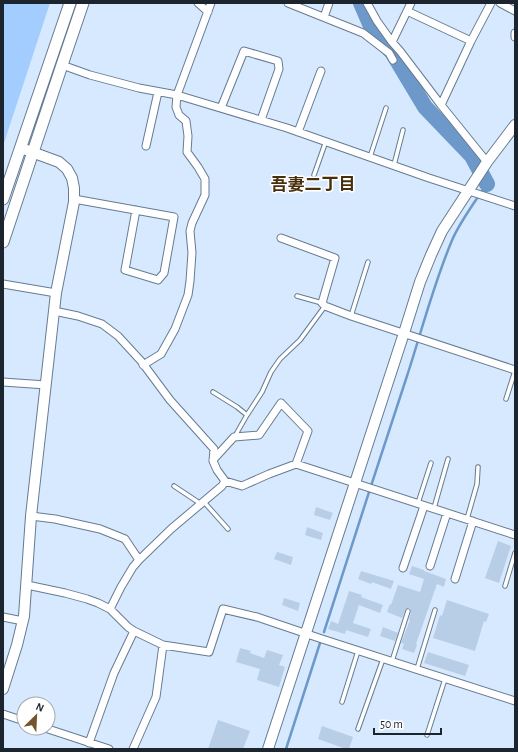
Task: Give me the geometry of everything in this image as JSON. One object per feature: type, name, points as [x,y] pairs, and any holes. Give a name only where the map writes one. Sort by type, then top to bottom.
[{"type":"main road","points":[[3,200],[70,3]]},
{"type":"main road","points":[[3,242],[84,3]]},
{"type":"street","points":[[198,3],[208,12]]},
{"type":"street","points":[[143,365],[161,354],[175,329],[188,295],[192,253],[190,231],[192,223],[205,195],[204,179],[198,167],[187,152],[188,136],[186,121],[179,115],[176,107],[177,96],[211,3]]},
{"type":"street","points":[[288,3],[363,33],[389,53],[393,60]]},
{"type":"street","points":[[324,17],[329,3]]},
{"type":"street","points":[[367,3],[377,21],[392,42],[487,162]]},
{"type":"street","points":[[392,42],[411,3]]},
{"type":"street","points":[[441,105],[471,41],[491,3]]},
{"type":"street","points":[[500,3],[515,11]]},
{"type":"street","points":[[407,11],[471,41]]},
{"type":"street","points":[[221,108],[244,50],[278,61],[279,69],[261,120]]},
{"type":"street","points":[[62,65],[90,75],[177,96],[261,120],[515,206]]},
{"type":"street","points":[[298,132],[321,71]]},
{"type":"street","points":[[146,146],[158,92]]},
{"type":"street","points":[[268,749],[420,282],[442,231],[487,162],[515,125]]},
{"type":"street","points":[[3,689],[23,621],[31,516],[56,293],[74,199],[72,178],[67,169],[59,162],[21,148]]},
{"type":"street","points":[[74,199],[136,210],[174,217],[164,273],[158,280],[125,270],[136,210]]},
{"type":"street","points":[[281,238],[335,258],[323,304],[351,316],[515,371]]},
{"type":"street","points":[[3,284],[56,293]]},
{"type":"street","points":[[54,311],[78,316],[102,324],[118,336],[170,400],[214,449],[213,460],[225,481],[242,486],[296,464],[515,535]]},
{"type":"street","points":[[3,382],[46,385]]},
{"type":"street","points":[[213,460],[234,437],[259,435],[280,403],[308,431],[296,464]]},
{"type":"street","points":[[110,609],[121,587],[139,560],[222,486],[225,481]]},
{"type":"street","points":[[403,568],[421,505]]},
{"type":"street","points":[[430,566],[446,513]]},
{"type":"street","points":[[31,516],[55,519],[100,529],[119,536],[125,539],[139,560]]},
{"type":"street","points":[[455,579],[470,520]]},
{"type":"street","points":[[26,585],[54,590],[87,599],[110,609],[128,627],[163,645],[208,652],[223,609],[257,616],[306,634],[515,701]]},
{"type":"street","points":[[3,617],[23,621]]},
{"type":"street","points":[[89,743],[114,673],[134,631]]},
{"type":"street","points":[[133,749],[156,697],[163,645]]},
{"type":"street","points":[[3,714],[16,718]]},
{"type":"street","points":[[56,732],[108,749]]},
{"type":"lane","points":[[370,157],[386,108]]},
{"type":"lane","points":[[394,165],[403,130]]},
{"type":"lane","points":[[314,175],[326,141]]},
{"type":"lane","points":[[351,316],[368,262]]},
{"type":"lane","points":[[234,437],[262,392],[271,372],[280,359],[300,340],[323,304],[297,296]]},
{"type":"lane","points":[[506,399],[515,371]]},
{"type":"lane","points":[[213,392],[247,414]]},
{"type":"lane","points":[[434,509],[448,459]]},
{"type":"lane","points":[[421,505],[431,463]]},
{"type":"lane","points":[[470,520],[477,484],[478,467]]},
{"type":"lane","points":[[174,486],[202,503],[228,529]]},
{"type":"lane","points":[[505,586],[515,553]]},
{"type":"lane","points":[[417,670],[435,610]]},
{"type":"lane","points":[[392,661],[408,611]]},
{"type":"lane","points":[[342,702],[358,651]]},
{"type":"lane","points":[[358,729],[383,659]]},
{"type":"lane","points":[[427,735],[445,679]]},
{"type":"shaded area","points":[[3,3],[50,3],[3,146]]},
{"type":"building","points":[[316,507],[333,513],[330,520],[314,515]]},
{"type":"building","points":[[307,527],[323,533],[321,540],[305,535]]},
{"type":"building","points":[[498,541],[511,546],[499,583],[485,578]]},
{"type":"building","points":[[277,552],[293,557],[291,565],[274,559]]},
{"type":"building","points":[[412,566],[446,579],[444,587],[437,584],[414,653],[402,649],[404,644],[401,643],[410,620],[411,609],[406,609],[402,618],[387,612],[398,585],[420,592],[424,579],[409,574]]},
{"type":"building","points":[[361,571],[394,581],[391,589],[358,579]]},
{"type":"building","points":[[349,591],[362,595],[361,597],[383,605],[380,613],[359,605],[353,623],[371,629],[368,637],[346,630],[345,634],[328,629],[331,621],[338,624]]},
{"type":"building","points":[[284,598],[300,603],[298,611],[282,605]]},
{"type":"building","points":[[447,600],[489,614],[486,622],[484,621],[475,651],[433,638],[440,615],[442,616]]},
{"type":"building","points":[[383,627],[398,633],[395,641],[380,636]]},
{"type":"building","points":[[240,648],[251,651],[250,653],[264,658],[267,650],[283,655],[279,665],[285,667],[279,687],[257,680],[260,669],[236,662]]},
{"type":"building","points":[[428,652],[469,665],[465,676],[424,663]]},
{"type":"building","points":[[218,720],[250,731],[243,749],[208,749]]},
{"type":"building","points":[[322,726],[353,737],[349,749],[318,739]]},
{"type":"waterway","points":[[361,3],[374,33],[392,52],[425,107],[472,156],[487,184]]},
{"type":"waterway","points":[[324,632],[407,376],[428,306],[446,255],[453,238],[469,210],[487,184]]},
{"type":"waterway","points":[[286,749],[320,643]]},
{"type":"district","name":"吾妻二丁目","points":[[313,184]]}]
